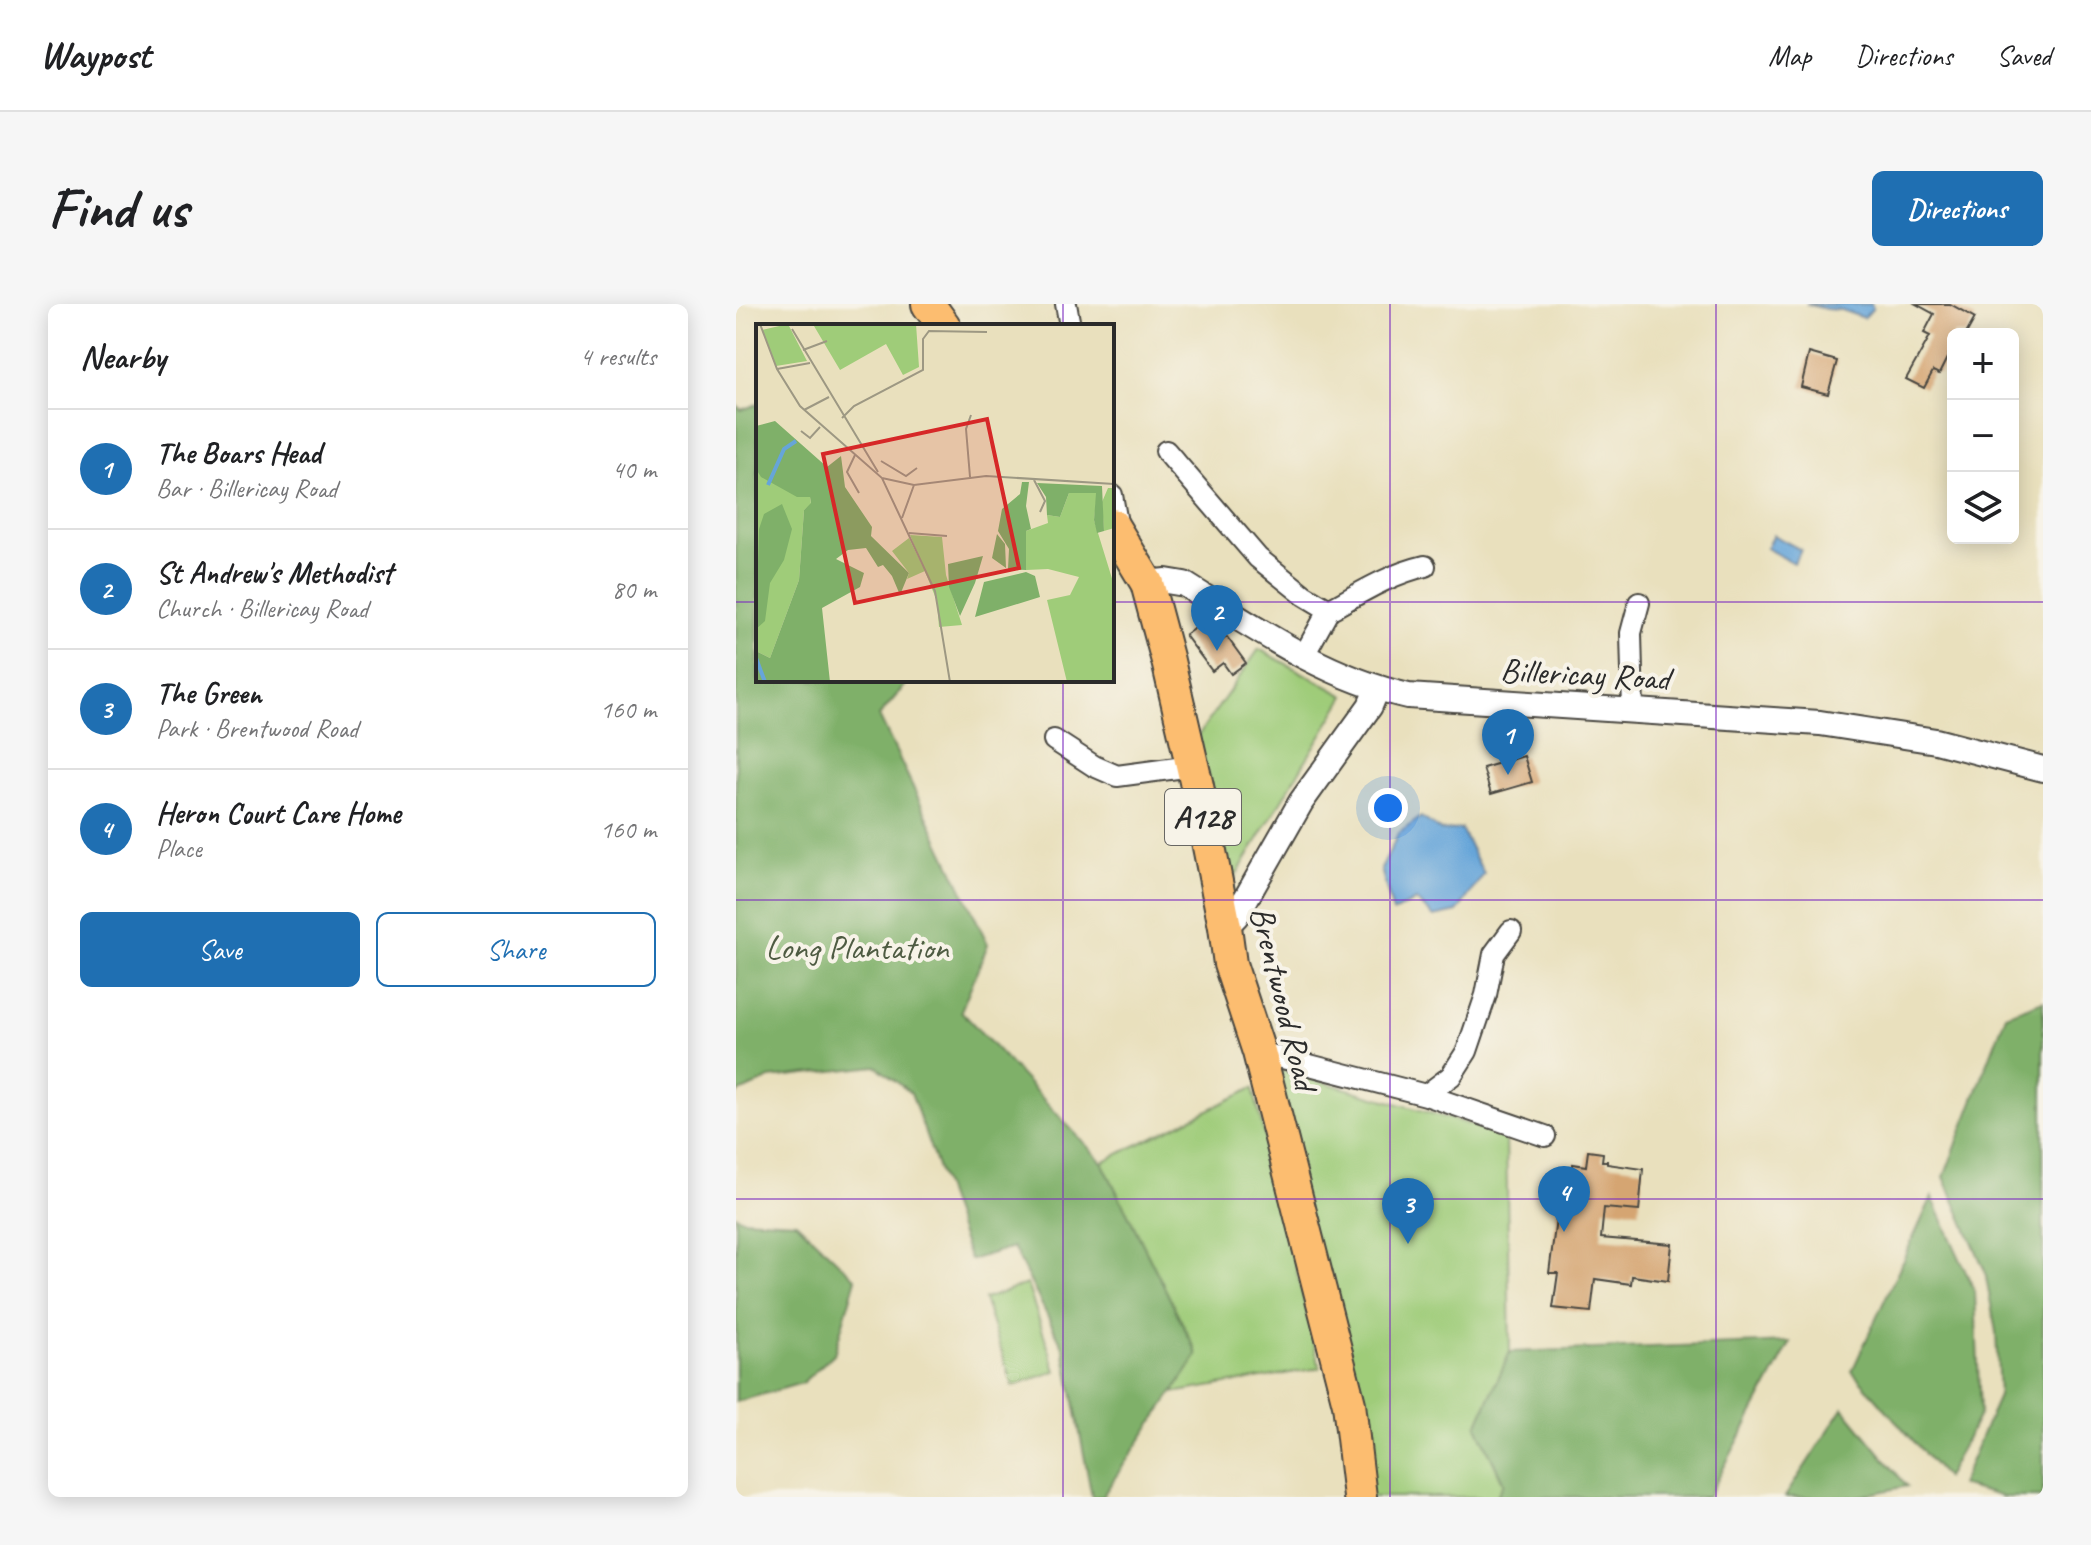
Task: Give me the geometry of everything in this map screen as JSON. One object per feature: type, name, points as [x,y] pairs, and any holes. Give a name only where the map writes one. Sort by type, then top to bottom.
[{"type":"main road","points":[[928,304],[943,324]]},
{"type":"main road","name":"Brentwood Road","points":[[1116,530],[1147,583],[1192,766],[1230,964],[1259,1052],[1349,1404],[1360,1497]]},
{"type":"street","points":[[1066,304],[1070,324]]},
{"type":"street","points":[[1166,451],[1258,558],[1304,595],[1329,610]]},
{"type":"street","points":[[1303,657],[1329,610],[1376,583],[1425,566]]},
{"type":"street","name":"Billericay Road","points":[[1147,583],[1166,581],[1184,584],[1303,657],[1377,689],[1435,699],[1820,723],[1936,741],[2043,769]]},
{"type":"street","points":[[1633,711],[1631,633],[1639,603]]},
{"type":"street","points":[[1225,927],[1236,916],[1301,802],[1370,706],[1377,689]]},
{"type":"street","points":[[1054,740],[1094,766],[1117,776],[1192,766]]},
{"type":"street","points":[[1426,1095],[1451,1076],[1467,1051],[1486,995],[1494,954],[1511,931]]},
{"type":"street","points":[[1259,1052],[1426,1095],[1545,1136]]},
{"type":"green space","name":"Long Plantation","points":[[736,404],[741,410],[756,405],[756,682],[908,682],[879,716],[988,944],[961,1011],[1102,1162],[1198,1355],[1102,1497],[1092,1497],[1064,1349],[1013,1247],[970,1260],[911,1093],[876,1066],[770,1078],[736,1094]]},
{"type":"green space","points":[[1259,649],[1345,696],[1232,882],[1198,736]]},
{"type":"green space","points":[[2043,1001],[2043,1497],[2003,1497],[1960,1485],[1999,1396],[1996,1332],[1985,1271],[1944,1177],[2006,1015]]},
{"type":"green space","points":[[1261,1064],[1506,1135],[1510,1352],[1477,1426],[1504,1485],[1496,1497],[1360,1497]]},
{"type":"green space","points":[[1253,1088],[1320,1368],[1172,1393],[1198,1355],[1102,1162]]},
{"type":"green space","points":[[1932,1197],[1975,1292],[1980,1413],[1946,1478],[1852,1371]]},
{"type":"green space","points":[[736,1215],[742,1219],[796,1222],[856,1279],[834,1354],[802,1383],[736,1402]]},
{"type":"green space","points":[[1027,1284],[1056,1371],[1013,1386],[984,1299]]},
{"type":"green space","points":[[1791,1342],[1708,1497],[1496,1497],[1504,1484],[1477,1426],[1510,1352]]},
{"type":"green space","points":[[1843,1408],[1907,1486],[1856,1497],[1785,1497]]},
{"type":"water","points":[[1806,304],[1871,304],[1873,308],[1864,318]]},
{"type":"water","points":[[1773,535],[1801,550],[1793,563],[1766,548]]},
{"type":"water","points":[[1421,817],[1442,831],[1461,829],[1484,874],[1457,912],[1434,917],[1416,900],[1393,912],[1381,869],[1398,834]]},
{"type":"building","points":[[1916,304],[1950,304],[1975,318],[1969,328],[1947,328],[1947,357],[1939,374],[1933,371],[1924,388],[1906,379],[1930,336],[1924,333],[1934,314]]},
{"type":"building","points":[[1809,353],[1837,361],[1828,394],[1801,387]]},
{"type":"building","points":[[1199,625],[1209,637],[1218,630],[1224,639],[1227,637],[1246,663],[1231,674],[1223,663],[1212,671],[1185,635]]},
{"type":"building","points":[[1524,756],[1532,782],[1491,794],[1483,768]]},
{"type":"building","points":[[1588,1151],[1603,1153],[1602,1161],[1607,1161],[1607,1164],[1643,1169],[1639,1211],[1604,1208],[1601,1238],[1672,1244],[1668,1281],[1632,1276],[1631,1284],[1595,1279],[1591,1312],[1553,1308],[1558,1273],[1549,1273],[1558,1204],[1563,1204],[1565,1179],[1571,1179],[1573,1164],[1586,1166]]},
{"type":"place","name":"St Andrew's Methodist","points":[[1217,651]]},
{"type":"place","name":"The Boars Head","points":[[1508,775]]},
{"type":"place","name":"Heron Court Care Home","points":[[1564,1232]]},
{"type":"place","name":"The Green","points":[[1408,1244]]}]
